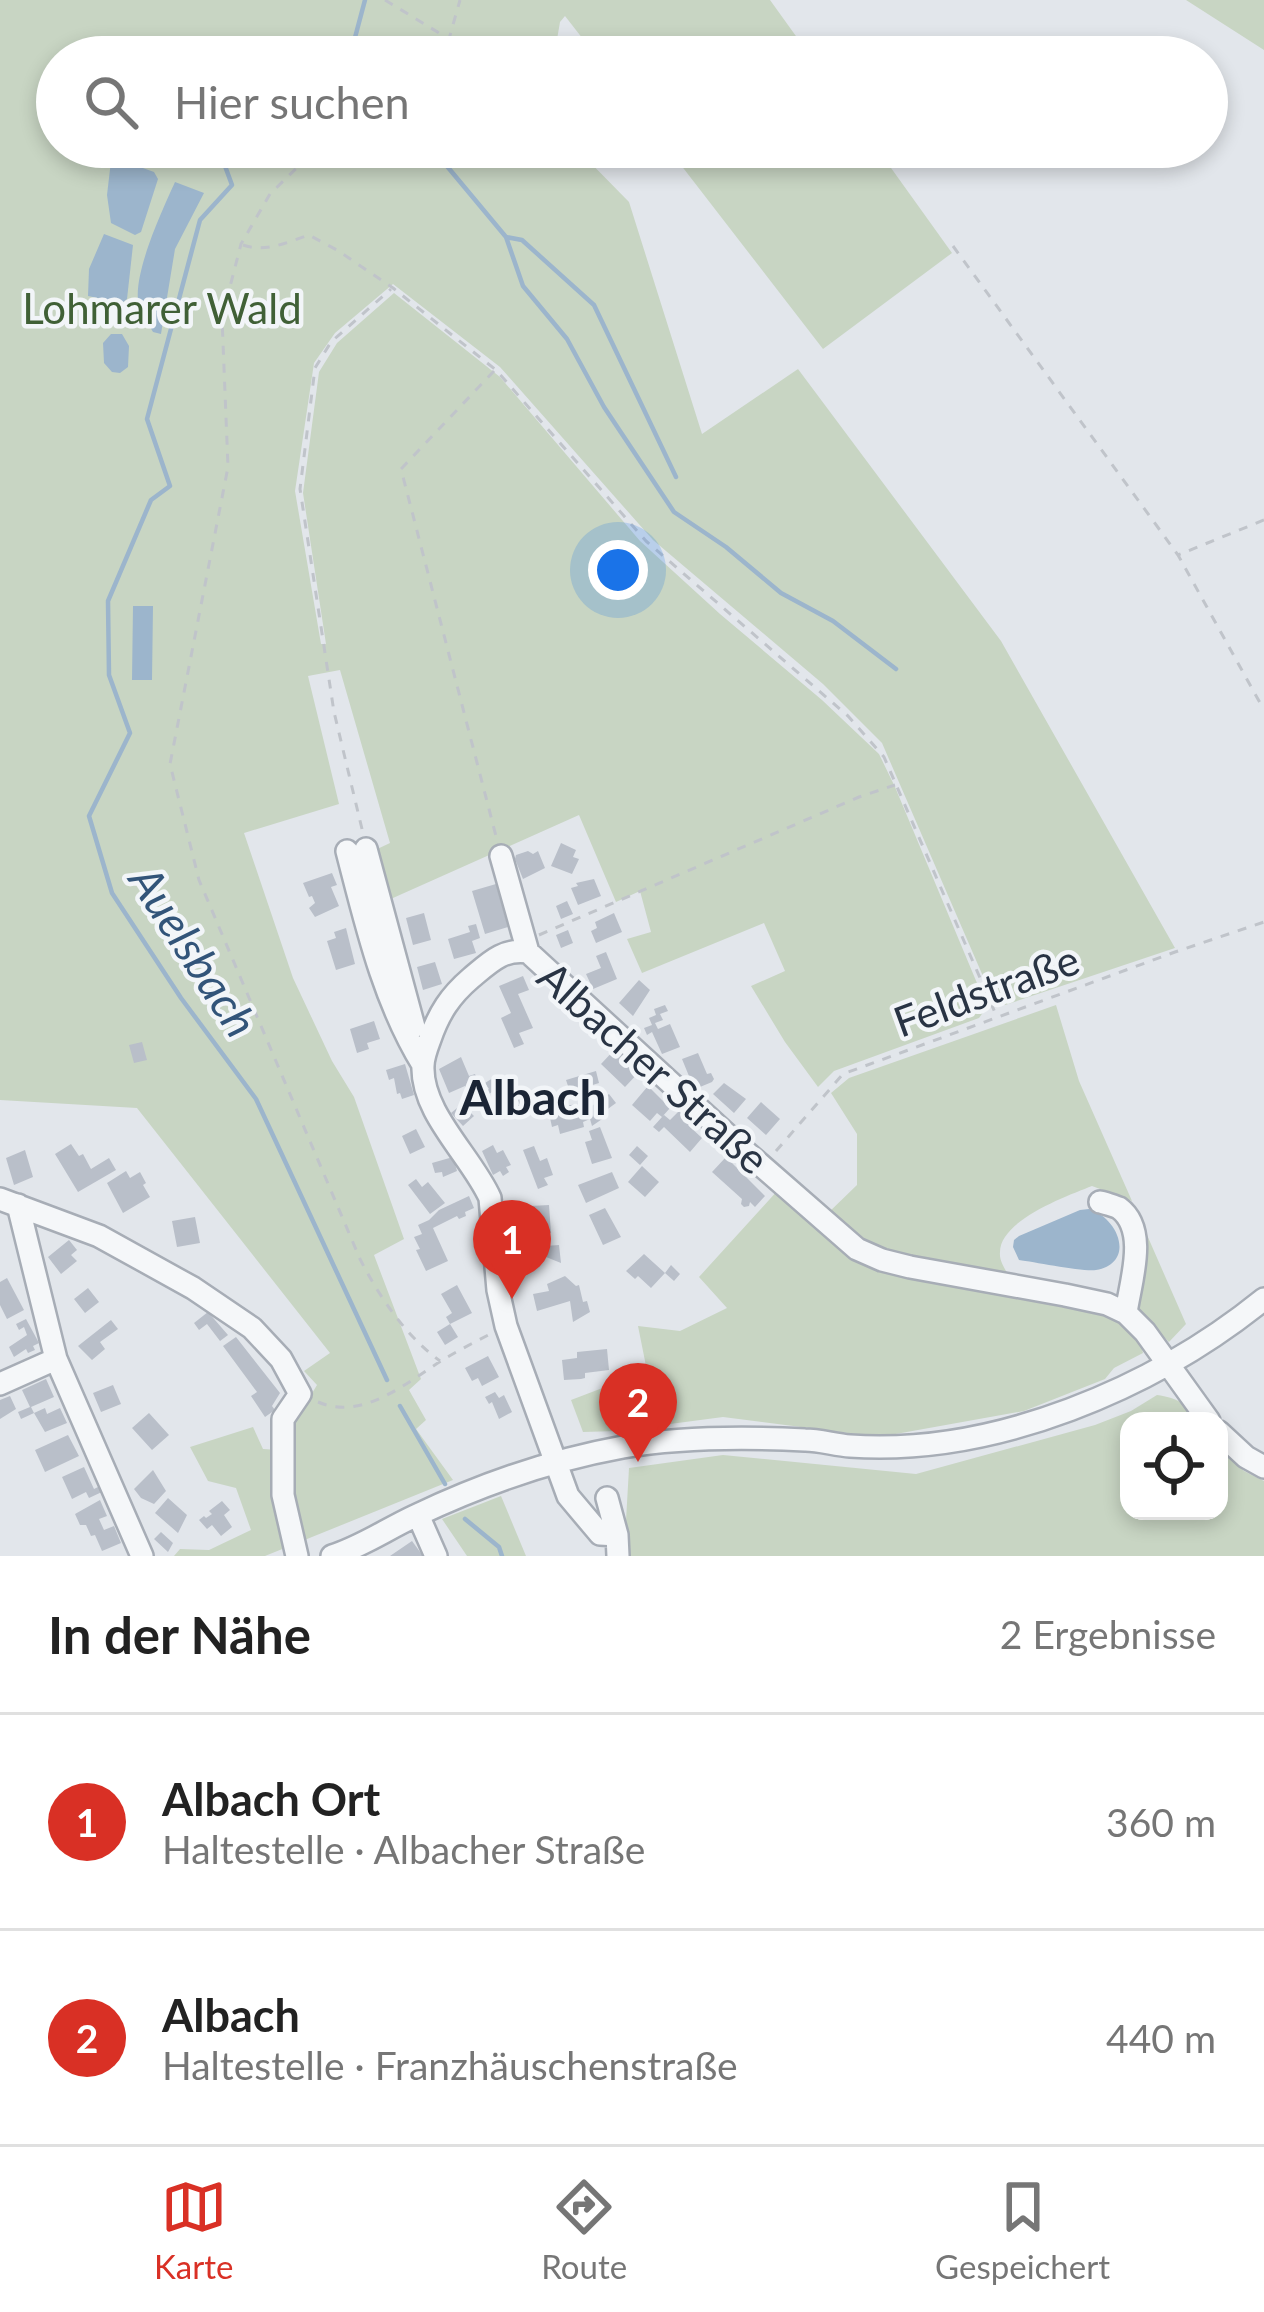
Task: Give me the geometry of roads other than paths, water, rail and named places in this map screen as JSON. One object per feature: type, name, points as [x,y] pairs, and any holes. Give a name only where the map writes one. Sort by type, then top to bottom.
[{"type":"street","points":[[357,850],[425,1057],[426,1086],[434,1108],[490,1198],[506,1326],[555,1462],[568,1496],[600,1534],[618,1546]]},
{"type":"street","points":[[501,856],[527,946]]},
{"type":"street","name":"Albacher Straße","points":[[425,1057],[440,1012],[454,993],[505,952],[527,946],[857,1249],[882,1260],[1107,1304],[1126,1313]]},
{"type":"street","points":[[9,1202],[56,1359],[142,1556]]},
{"type":"street","points":[[9,1202],[99,1236],[193,1288],[252,1328],[281,1359],[300,1394],[284,1419],[283,1495],[297,1556]]},
{"type":"street","points":[[1100,1202],[1118,1207],[1136,1239],[1126,1313],[1203,1412]]},
{"type":"street","points":[[332,1556],[418,1515],[555,1462],[626,1447],[809,1439],[862,1446],[957,1440],[1014,1428],[1078,1406],[1169,1365],[1264,1299]]},
{"type":"street","points":[[0,1384],[56,1359]]},
{"type":"street","points":[[1228,1440],[1264,1467]]},
{"type":"street","points":[[607,1498],[618,1546]]},
{"type":"street","points":[[418,1515],[436,1556]]},
{"type":"water","points":[[110,168],[143,168],[158,179],[141,232],[135,235],[111,223]]},
{"type":"water","points":[[175,182],[204,193],[175,249],[161,334],[153,332],[139,306],[138,293],[150,243]]},
{"type":"water","points":[[104,234],[133,245],[127,299],[122,303],[88,296],[89,269]]},
{"type":"water","points":[[111,334],[122,334],[129,346],[128,367],[120,373],[104,363],[103,343]]},
{"type":"water","points":[[133,606],[153,606],[152,680],[132,680]]},
{"type":"water","points":[[1089,1209],[1108,1221],[1119,1240],[1116,1259],[1108,1266],[1090,1270],[1019,1260],[1013,1247],[1019,1236]]},
{"type":"waterway","name":"Auelsbach","points":[[355,36],[365,0]]},
{"type":"waterway","name":"Auelsbach","points":[[226,168],[232,185],[200,220],[147,419],[170,486],[151,500],[108,601],[109,675],[130,733],[89,816],[112,893],[181,998],[256,1099],[387,1380]]},
{"type":"waterway","points":[[448,168],[506,237],[523,286],[567,339],[604,407],[674,512],[781,593],[833,621],[896,669]]},
{"type":"waterway","points":[[506,237],[522,240],[594,305],[676,477]]},
{"type":"waterway","name":"Auelsbach","points":[[400,1406],[445,1484]]},
{"type":"waterway","name":"Auelsbach","points":[[465,1519],[499,1547],[502,1556]]},
{"type":"place","name":"Albach Ort","points":[[512,1299]]},
{"type":"place","name":"Albach","points":[[638,1462]]},
{"type":"district","name":"Albach","points":[[533,1096]]},
{"type":"park label","name":"Lohmarer Wald","points":[[162,308]]}]
